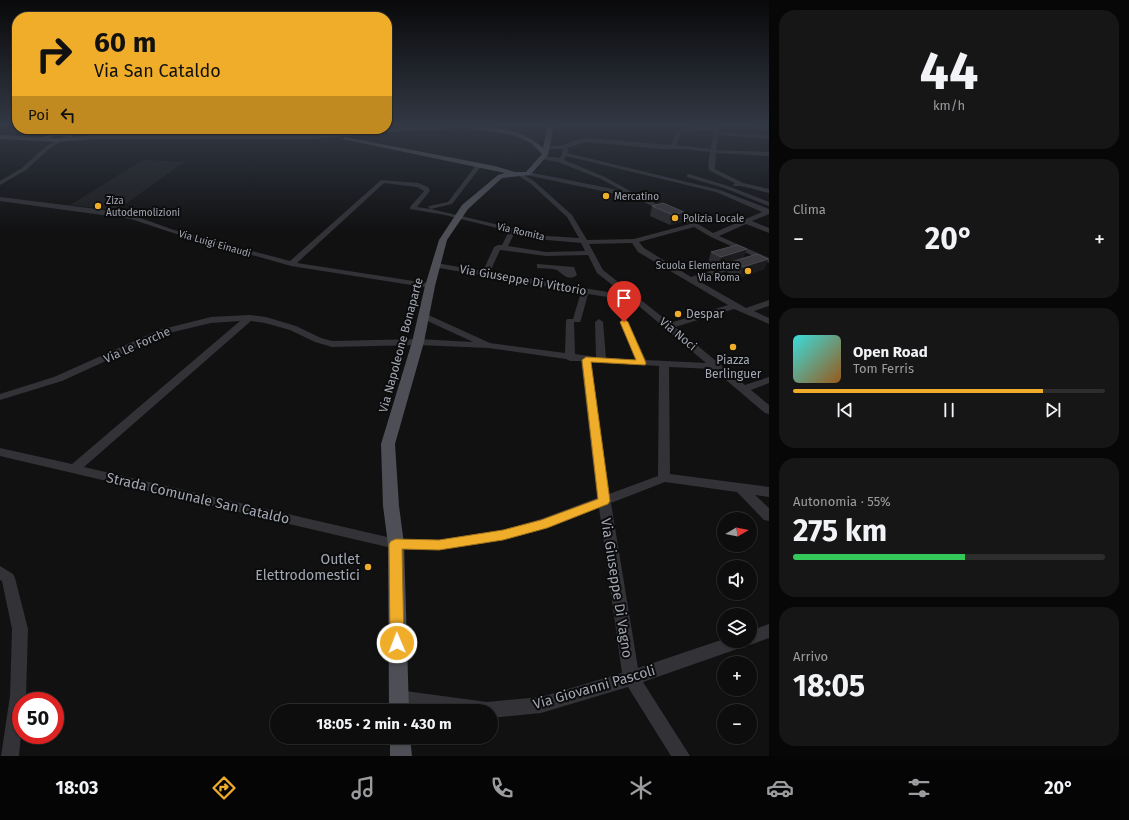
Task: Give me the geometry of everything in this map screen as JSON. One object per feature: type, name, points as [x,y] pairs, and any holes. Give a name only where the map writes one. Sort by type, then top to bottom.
[{"type":"main road","points":[[455,160],[479,165],[498,172],[516,174],[530,178],[541,160]]},
{"type":"main road","name":"Via Napoleone Bonaparte","points":[[398,704],[396,544],[391,506],[388,444],[418,342],[430,286],[443,240],[465,207],[498,172]]},
{"type":"main road","points":[[400,744],[401,756]]},
{"type":"street","points":[[0,183],[24,169],[34,160]]},
{"type":"street","points":[[560,160],[611,183],[695,225],[713,236],[769,261]]},
{"type":"street","points":[[600,160],[715,190],[768,212]]},
{"type":"street","points":[[712,160],[712,170],[741,184],[769,191]]},
{"type":"street","points":[[426,209],[450,203],[479,165]]},
{"type":"street","points":[[689,176],[769,204]]},
{"type":"street","points":[[530,178],[603,189],[637,197]]},
{"type":"street","name":"Via Noci","points":[[530,178],[570,216],[600,271],[633,299],[669,326],[769,411]]},
{"type":"street","name":"Via Romita","points":[[291,264],[383,181],[418,185],[426,188],[427,191],[412,208],[426,209],[547,238],[584,241],[634,241],[695,225]]},
{"type":"street","points":[[603,189],[611,183]]},
{"type":"street","points":[[715,190],[741,184]]},
{"type":"street","name":"Via Luigi Einaudi","points":[[0,199],[97,211],[132,217],[172,231],[291,264],[430,286]]},
{"type":"street","points":[[713,236],[768,212]]},
{"type":"street","points":[[746,221],[769,231]]},
{"type":"street","points":[[486,273],[513,230]]},
{"type":"street","points":[[634,241],[642,250],[690,280],[735,306],[769,321]]},
{"type":"street","points":[[501,247],[546,254],[590,254]]},
{"type":"street","points":[[533,282],[546,254]]},
{"type":"street","points":[[690,280],[769,254]]},
{"type":"street","name":"Via Giuseppe Di Vittorio","points":[[436,265],[633,299]]},
{"type":"street","points":[[540,266],[559,268]]},
{"type":"street","points":[[570,358],[574,320],[585,291]]},
{"type":"street","points":[[745,311],[769,303]]},
{"type":"street","points":[[669,326],[735,306]]},
{"type":"street","points":[[424,316],[488,345],[586,360],[715,366]]},
{"type":"street","points":[[74,469],[249,318]]},
{"type":"street","name":"Via Le Forche","points":[[0,397],[58,379],[162,332],[211,320],[249,318],[280,324],[318,340],[332,344],[418,342],[488,345]]},
{"type":"street","points":[[599,322],[601,361]]},
{"type":"street","points":[[624,322],[642,363]]},
{"type":"street","name":"Via Giuseppe Di Vagno","points":[[586,360],[604,501],[630,678],[681,756]]},
{"type":"street","points":[[664,363],[664,478],[742,490],[769,492]]},
{"type":"street","points":[[744,389],[769,380]]},
{"type":"street","name":"Strada Comunale San Cataldo","points":[[0,452],[396,544],[439,545],[503,535],[543,524],[664,478]]},
{"type":"street","points":[[742,490],[769,516]]},
{"type":"street","points":[[0,572],[8,578],[20,629],[18,696],[10,756]]},
{"type":"street","points":[[757,635],[769,631]]},
{"type":"street","name":"Via Giovanni Pascoli","points":[[498,709],[541,705],[630,678],[719,648]]},
{"type":"shaded area","points":[[143,160],[184,162],[117,210],[70,205]]},
{"type":"building","points":[[663,203],[684,212],[673,215],[652,206]]},
{"type":"building","points":[[737,245],[747,249],[721,257],[711,252]]},
{"type":"building","points":[[757,254],[768,259],[743,267],[731,262]]},
{"type":"place","name":"Mercatino","points":[[606,196]]},
{"type":"place","name":"Ziza Autodemolizioni","points":[[98,206]]},
{"type":"place","name":"Polizia Locale","points":[[675,218]]},
{"type":"place","name":"Scuola Elementare Via Roma","points":[[748,271]]},
{"type":"place","name":"Despar","points":[[678,314]]},
{"type":"place","name":"Piazza Berlinguer","points":[[733,347]]},
{"type":"place","name":"Outlet Elettrodomestici","points":[[368,567]]},
{"type":"route","points":[[397,643],[396,544],[439,545],[503,535],[543,524],[604,501],[586,360],[642,363],[624,322]]}]
